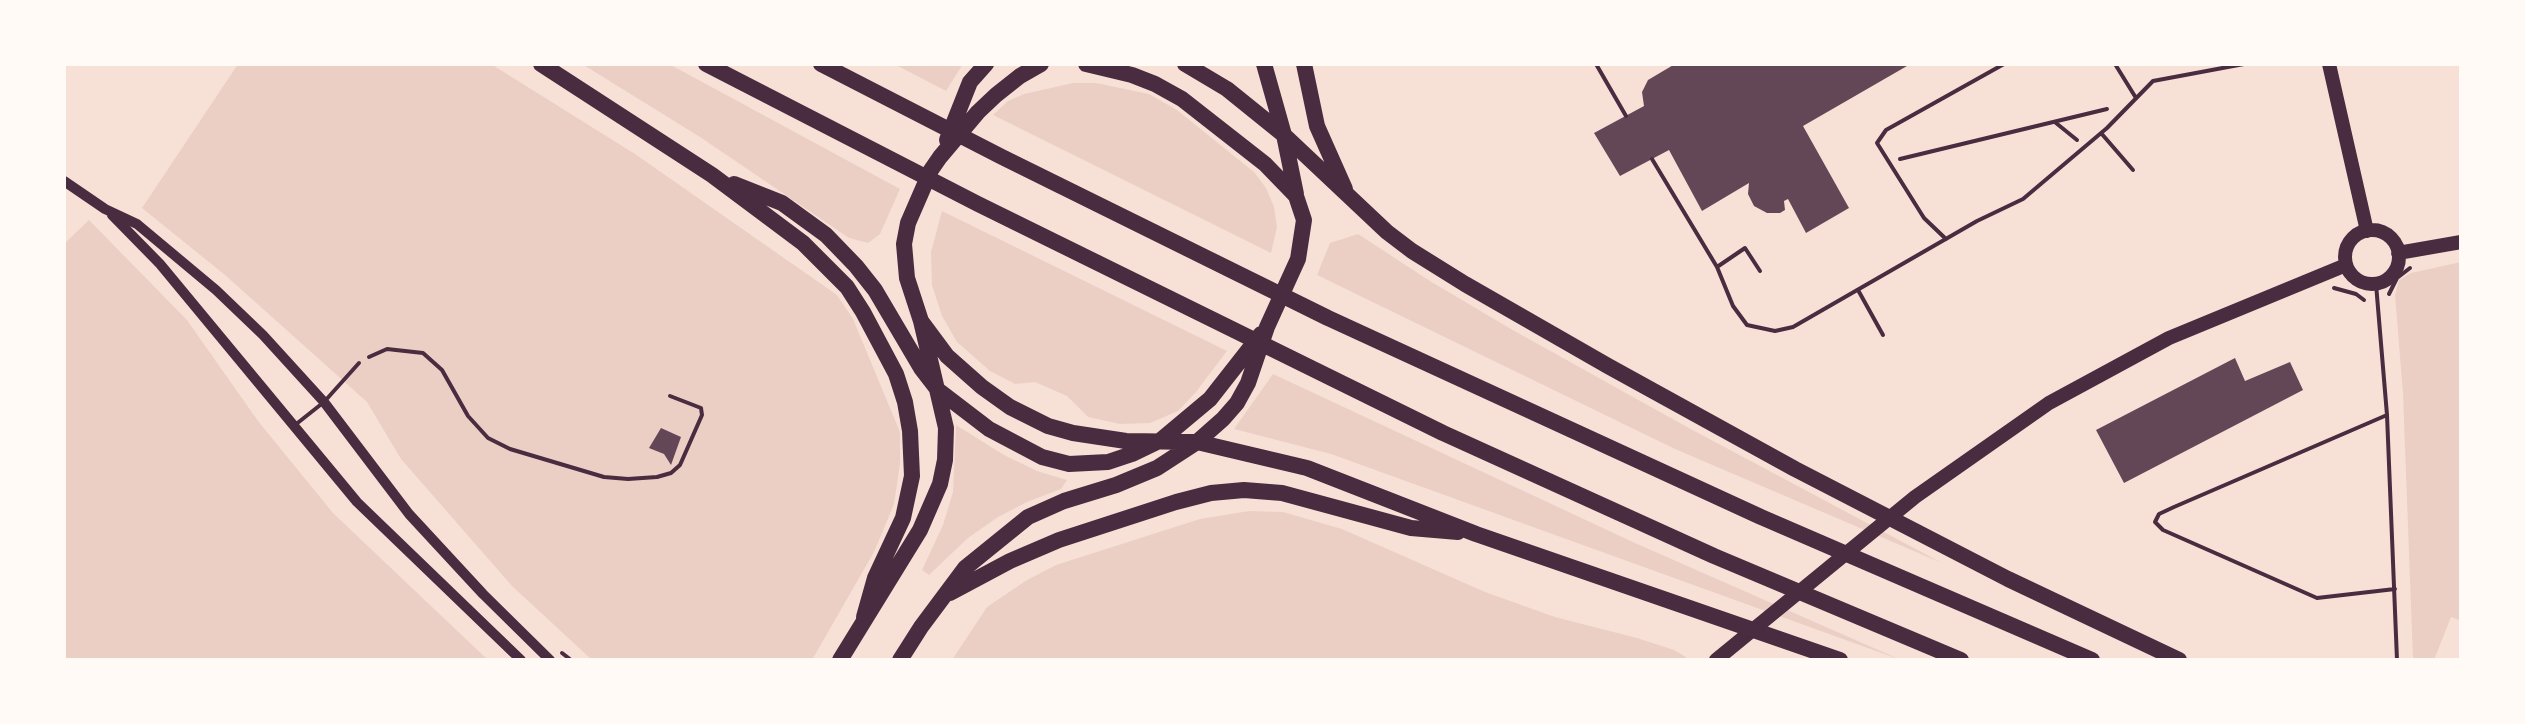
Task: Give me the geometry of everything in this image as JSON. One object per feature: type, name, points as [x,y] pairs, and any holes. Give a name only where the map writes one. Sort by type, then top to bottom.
[{"type":"highway","points":[[541,64],[712,175],[803,243],[847,287],[863,312],[896,374],[905,402],[912,476],[903,518],[875,578],[864,617]]},
{"type":"highway","points":[[706,64],[978,204],[1443,433],[1714,556],[1961,660]]},
{"type":"highway","points":[[821,64],[1328,318],[1761,517],[2092,660]]},
{"type":"highway","points":[[940,157],[964,93],[986,64]]},
{"type":"highway","points":[[840,660],[864,617],[909,550],[931,507],[945,460],[946,428],[921,321],[907,278],[904,244],[915,203],[940,157],[996,95],[1041,64]]},
{"type":"highway","points":[[1086,64],[1132,75],[1182,99],[1254,154],[1296,196]]},
{"type":"highway","points":[[1185,64],[1227,89],[1284,135],[1399,241],[1446,272],[1795,469],[1950,550],[2179,660]]},
{"type":"highway","points":[[900,660],[965,568],[1028,517],[1157,468],[1197,442],[1237,403],[1253,371],[1267,327],[1301,250],[1304,220],[1264,64]]},
{"type":"highway","points":[[1304,64],[1317,126],[1349,198]]},
{"type":"highway","points":[[712,175],[782,203],[826,235],[875,290],[921,368],[938,390],[976,421],[1042,457],[1069,464],[1108,462],[1161,440],[1210,399],[1267,327]]},
{"type":"highway","points":[[921,321],[947,356],[982,387],[1030,418],[1093,437],[1126,441],[1197,442],[1307,468],[1476,534],[1840,660]]},
{"type":"highway","points":[[944,597],[1010,561],[1059,540],[1211,493],[1244,490],[1282,493],[1411,528],[1476,534]]},
{"type":"highway","points":[[907,660],[911,641]]},
{"type":"main road","points":[[2329,64],[2367,231]]},
{"type":"main road","points":[[2367,231],[2383,233],[2390,238],[2398,253],[2391,276],[2376,284],[2355,278],[2346,265],[2347,247],[2358,234],[2367,231]]},
{"type":"main road","points":[[2398,253],[2461,242]]},
{"type":"main road","points":[[1716,660],[1915,497],[2049,403],[2169,338],[2346,265]]},
{"type":"street","points":[[64,181],[105,209],[137,224],[216,290],[263,335],[324,402],[409,514],[550,660]]},
{"type":"street","points":[[105,209],[160,264],[357,502],[521,660]]},
{"type":"lane","points":[[1596,64],[1626,116]]},
{"type":"lane","points":[[1946,239],[1924,218],[1877,143],[1886,130],[2004,64]]},
{"type":"lane","points":[[2115,64],[2136,98]]},
{"type":"lane","points":[[1652,159],[1717,267],[1733,306],[1747,325],[1775,331],[1793,327],[1946,239],[2023,199],[2101,133],[2153,81],[2244,64]]},
{"type":"lane","points":[[2101,133],[2133,170]]},
{"type":"lane","points":[[1717,267],[1745,248],[1760,271]]},
{"type":"lane","points":[[2376,284],[2387,415],[2397,660]]},
{"type":"lane","points":[[1858,290],[1883,335]]},
{"type":"lane","points":[[294,425],[324,402],[359,363]]},
{"type":"lane","points":[[2387,415],[2174,507],[2159,514],[2155,522],[2163,530],[2317,598],[2395,589]]},
{"type":"path","points":[[1900,159],[2107,109],[2126,108]]},
{"type":"path","points":[[2055,122],[2085,146]]},
{"type":"path","points":[[2389,294],[2397,278],[2420,265]]},
{"type":"path","points":[[2327,289],[2345,290],[2364,300]]},
{"type":"path","points":[[359,363],[379,350],[400,349],[423,353],[442,370],[468,416],[488,438],[510,449],[604,477],[657,477],[671,473],[680,465],[702,415],[701,408],[670,396]]},
{"type":"shaded area","points":[[238,64],[491,64],[635,154],[837,295],[853,319],[900,432],[900,464],[894,504],[874,552],[812,660],[592,660],[512,586],[401,459],[367,402],[225,275],[142,208]]},
{"type":"shaded area","points":[[582,64],[669,64],[900,189],[880,234],[868,243],[849,238],[700,137]]},
{"type":"shaded area","points":[[894,64],[963,64],[946,91]]},
{"type":"shaded area","points":[[1073,83],[1096,83],[1149,94],[1177,110],[1254,172],[1266,188],[1274,207],[1277,227],[1271,253],[993,115],[1008,101],[1024,94]]},
{"type":"shaded area","points":[[942,211],[1227,351],[1178,411],[1150,423],[1120,424],[1088,417],[1067,396],[1035,382],[1015,384],[990,371],[957,342],[942,316],[932,285],[931,252]]},
{"type":"shaded area","points":[[89,220],[187,320],[258,421],[333,513],[488,660],[64,660],[64,244]]},
{"type":"shaded area","points":[[1358,234],[1511,329],[1942,563],[1675,449],[1317,275],[1330,243]]},
{"type":"shaded area","points":[[2461,262],[2461,621],[2451,617],[2434,660],[2413,660],[2403,393],[2395,295],[2399,280],[2411,273]]},
{"type":"shaded area","points":[[1273,374],[1635,543],[1901,660],[1331,454],[1234,429]]},
{"type":"shaded area","points":[[956,425],[1004,455],[1037,471],[1067,480],[1061,489],[998,517],[968,538],[929,575],[922,570],[943,525],[953,492]]},
{"type":"shaded area","points":[[1249,511],[1283,512],[1342,529],[1485,592],[1555,617],[1637,638],[1686,657],[1682,660],[952,660],[987,607],[1056,565],[1200,519]]},
{"type":"building","points":[[1675,64],[1907,66],[1803,126],[1849,208],[1806,233],[1788,199],[1784,201],[1785,210],[1780,213],[1767,213],[1754,206],[1748,194],[1749,183],[1702,211],[1669,150],[1620,176],[1594,133],[1644,106],[1642,92],[1648,80]]},
{"type":"building","points":[[2235,358],[2245,381],[2290,362],[2303,390],[2124,483],[2096,430]]},
{"type":"building","points":[[661,428],[681,437],[671,465],[664,454],[649,448]]}]
